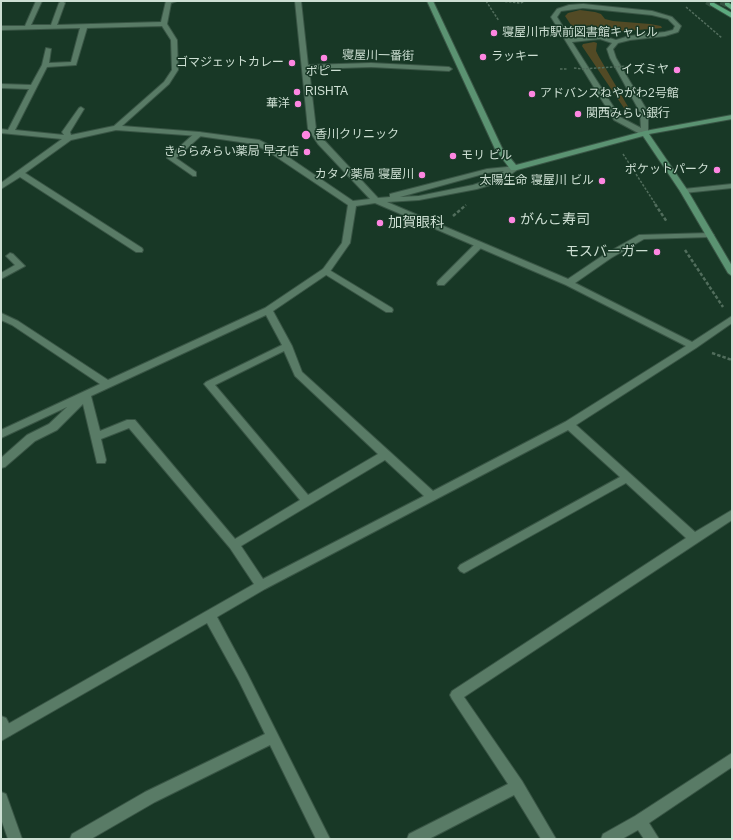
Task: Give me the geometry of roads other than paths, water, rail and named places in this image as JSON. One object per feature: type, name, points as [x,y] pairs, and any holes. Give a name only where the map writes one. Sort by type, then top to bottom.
[{"type":"main road","points":[[712,4],[732,16]]},
{"type":"street","points":[[27,27],[39,1]]},
{"type":"street","points":[[116,128],[167,84],[175,70],[174,40],[164,24],[168,2],[174,1]]},
{"type":"street","points":[[298,1],[312,129],[321,142],[376,200],[438,228],[569,283],[693,346]]},
{"type":"street","points":[[430,1],[500,149],[514,168]]},
{"type":"street","points":[[53,26],[62,3]]},
{"type":"street","points":[[645,133],[644,112],[612,58],[610,49],[616,42],[629,38],[665,34],[676,31],[678,26],[670,18],[652,13],[583,6],[558,10],[554,17],[617,118],[645,133],[684,191],[732,273]]},
{"type":"street","points":[[1,28],[164,24]]},
{"type":"street","points":[[45,65],[74,64],[84,26]]},
{"type":"street","points":[[569,40],[600,37],[616,42]]},
{"type":"street","points":[[10,132],[45,65],[48,49]]},
{"type":"street","name":"寝屋川一番街","points":[[306,67],[370,65],[449,69]]},
{"type":"street","points":[[1,86],[34,87]]},
{"type":"street","points":[[69,138],[66,132],[81,109]]},
{"type":"street","points":[[1,131],[69,138],[116,128],[199,134],[256,142],[272,150],[352,204],[376,200],[487,171],[514,168],[645,133],[732,117]]},
{"type":"street","points":[[193,174],[171,158],[199,134]]},
{"type":"street","points":[[1,187],[69,138]]},
{"type":"street","points":[[376,200],[419,198],[474,187],[497,180],[514,168]]},
{"type":"street","points":[[20,173],[139,250]]},
{"type":"street","points":[[684,191],[732,186]]},
{"type":"street","points":[[1,434],[268,310],[326,271],[346,243],[352,204]]},
{"type":"street","points":[[569,283],[608,256],[642,237],[710,235]]},
{"type":"street","points":[[442,283],[479,245]]},
{"type":"street","points":[[1,276],[21,266],[10,256]]},
{"type":"street","points":[[326,271],[389,310]]},
{"type":"street","points":[[268,310],[287,346],[298,374],[431,496]]},
{"type":"street","points":[[1,316],[15,323],[107,384]]},
{"type":"street","points":[[3,729],[261,586],[569,425],[693,346],[732,319]]},
{"type":"street","points":[[287,346],[209,384],[308,501]]},
{"type":"street","points":[[86,394],[100,460]]},
{"type":"street","points":[[1,464],[31,438],[53,427],[86,394]]},
{"type":"street","points":[[96,437],[131,423],[234,545],[261,586]]},
{"type":"street","points":[[569,425],[695,539]]},
{"type":"street","points":[[234,545],[386,454]]},
{"type":"street","points":[[464,568],[627,478]]},
{"type":"street","points":[[549,839],[517,786],[456,695],[732,514]]},
{"type":"street","points":[[209,615],[243,677],[323,839]]},
{"type":"street","points":[[77,839],[150,797],[273,737]]},
{"type":"street","points":[[608,839],[640,821],[732,759]]},
{"type":"street","points":[[414,839],[517,786]]},
{"type":"street","points":[[1,799],[15,839]]},
{"type":"street","points":[[640,821],[652,839]]},
{"type":"tunnel","points":[[707,1],[712,4]]},
{"type":"tunnel","points":[[721,1],[727,4]]},
{"type":"place","name":"寝屋川市駅前図書館キャレル","points":[[494,33]]},
{"type":"place","name":"ラッキー","points":[[483,57]]},
{"type":"place","name":"ポピー","points":[[324,58]]},
{"type":"place","name":"ゴマジェットカレー","points":[[292,63]]},
{"type":"place","name":"イズミヤ","points":[[677,70]]},
{"type":"place","name":"RISHTA","points":[[297,92]]},
{"type":"place","name":"アドバンスねやがわ2号館","points":[[532,94]]},
{"type":"place","name":"華洋","points":[[298,104]]},
{"type":"place","name":"関西みらい銀行","points":[[578,114]]},
{"type":"place","name":"香川クリニック","points":[[306,135]]},
{"type":"place","name":"きららみらい薬局 早子店","points":[[307,152]]},
{"type":"place","name":"モリ ビル","points":[[453,156]]},
{"type":"place","name":"ポケットパーク","points":[[717,170]]},
{"type":"place","name":"カタノ薬局 寝屋川","points":[[422,175]]},
{"type":"place","name":"太陽生命 寝屋川 ビル","points":[[602,181]]},
{"type":"place","name":"がんこ寿司","points":[[512,220]]},
{"type":"place","name":"加賀眼科","points":[[380,223]]},
{"type":"place","name":"モスバーガー","points":[[657,252]]}]
